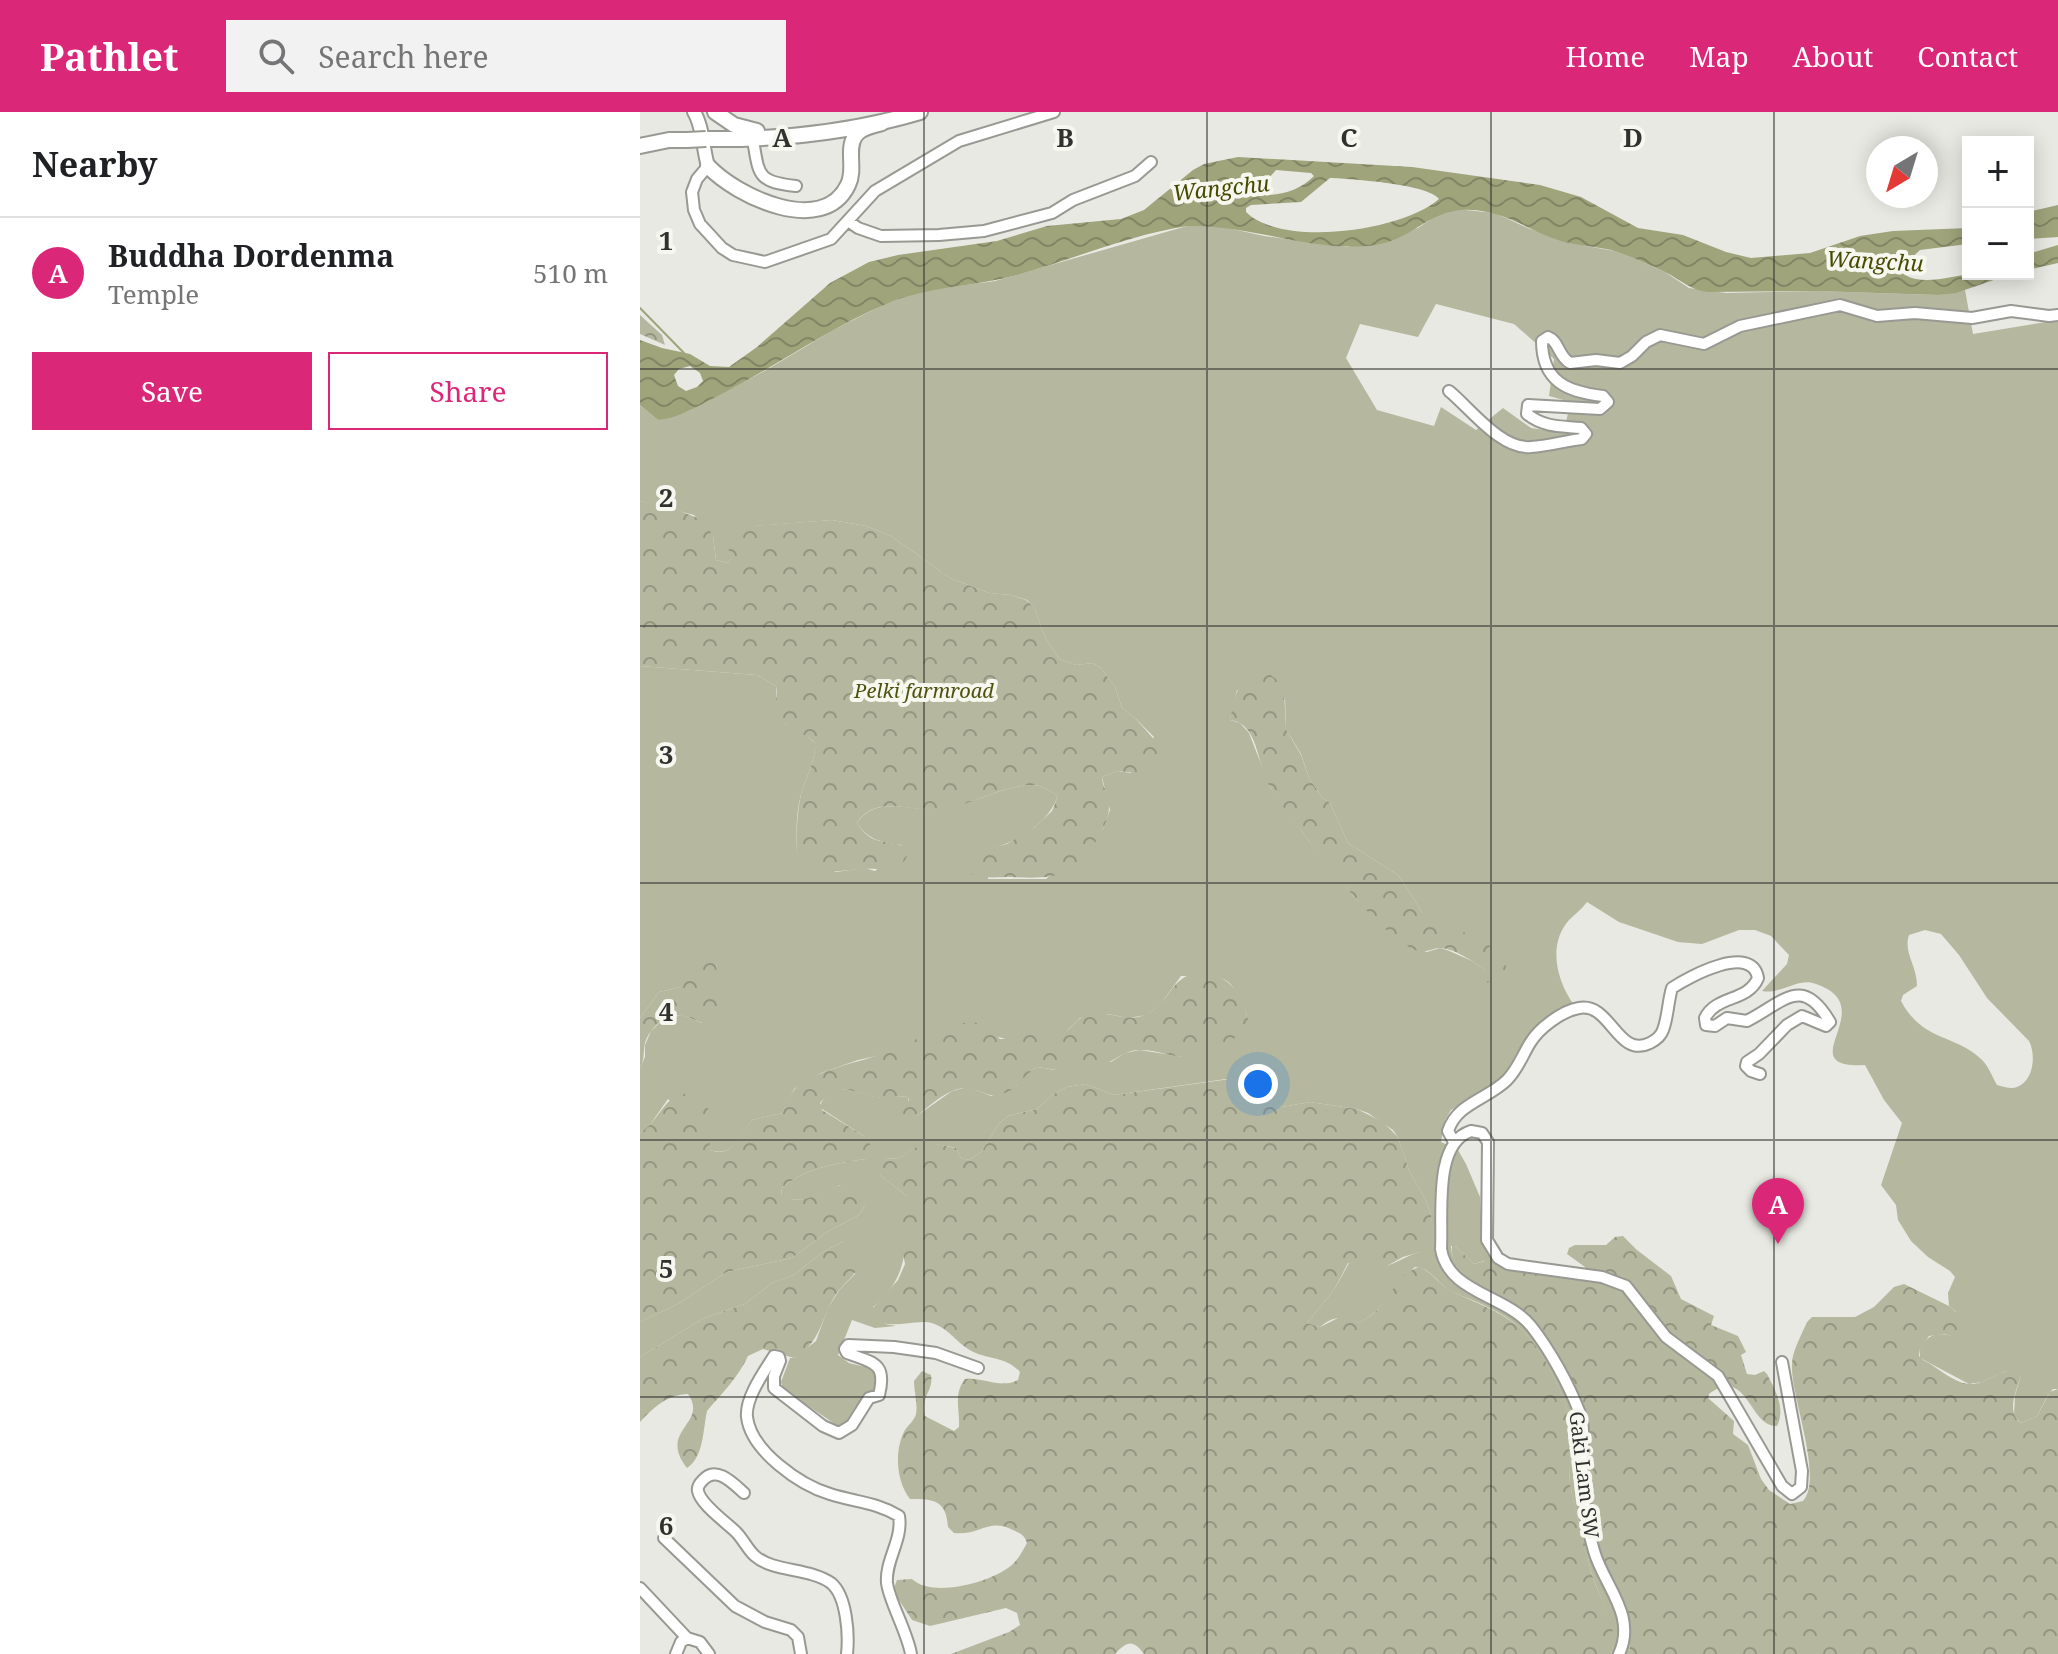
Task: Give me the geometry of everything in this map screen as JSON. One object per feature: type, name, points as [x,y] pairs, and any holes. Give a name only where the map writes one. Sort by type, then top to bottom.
[{"type":"highway","points":[[715,112],[755,136],[920,112]]},
{"type":"highway","points":[[708,166],[728,183],[761,199],[794,210],[816,211],[834,203],[847,187],[853,168],[853,140],[858,132],[887,117]]},
{"type":"highway","points":[[808,136],[887,117]]},
{"type":"highway","points":[[640,146],[687,136]]},
{"type":"highway","points":[[640,138],[808,136],[840,139],[851,153]]},
{"type":"main road","points":[[694,112],[700,124],[708,166]]},
{"type":"street","points":[[708,166],[697,179],[692,192],[694,210],[704,231],[733,255],[765,262],[831,239],[875,191],[959,141],[1054,112]]},
{"type":"street","points":[[755,136],[759,173],[767,182],[796,186]]},
{"type":"street","points":[[848,221],[881,236],[984,231],[1052,213],[1073,200],[1135,176],[1151,162]]},
{"type":"street","points":[[1449,391],[1491,431],[1528,448],[1586,436],[1581,428],[1557,428],[1535,420],[1526,411],[1528,405],[1600,409],[1608,402],[1603,396],[1573,391],[1552,376],[1542,346],[1542,341],[1548,337],[1570,363],[1596,360],[1614,364],[1626,360],[1646,342],[1660,335],[1704,344],[1740,326],[1840,305],[1877,316],[1915,313],[1972,318],[2011,311],[2058,315]]},
{"type":"street","name":"Gaki Lam SW","points":[[1619,1654],[1624,1644],[1625,1625],[1620,1603],[1594,1553],[1584,1505],[1581,1414],[1528,1322],[1459,1279],[1443,1259],[1443,1173],[1448,1151],[1454,1142],[1448,1131],[1455,1117],[1507,1081],[1534,1037],[1565,1013],[1580,1007],[1593,1009],[1627,1042],[1637,1046],[1648,1045],[1663,1031],[1672,988],[1738,961],[1748,963],[1757,971],[1758,978],[1749,992],[1711,1008],[1705,1018],[1706,1025],[1715,1026],[1727,1018],[1747,1021],[1775,1004],[1799,995],[1816,1001],[1830,1022],[1826,1026],[1802,1016],[1787,1025],[1747,1062],[1746,1066],[1751,1071],[1760,1074]]},
{"type":"street","points":[[1454,1142],[1471,1131],[1482,1133],[1488,1142],[1487,1240],[1498,1258],[1508,1264],[1602,1277],[1626,1286],[1666,1337],[1718,1376],[1782,1486],[1792,1494],[1801,1487],[1802,1471],[1782,1362]]},
{"type":"street","points":[[911,1654],[908,1636],[887,1584],[901,1527],[899,1516],[877,1504],[826,1493],[792,1476],[759,1444],[747,1416],[748,1404],[774,1356],[779,1357],[780,1361],[774,1376],[774,1388],[823,1426],[839,1433],[852,1425],[869,1398],[879,1395],[883,1380],[881,1370],[875,1363],[847,1353],[845,1349],[848,1345],[936,1353],[978,1368]]},
{"type":"street","points":[[744,1493],[726,1477],[715,1474],[705,1477],[698,1491],[703,1501],[734,1530],[753,1555],[762,1561],[795,1568],[832,1584],[844,1606],[849,1637],[847,1654]]},
{"type":"street","points":[[664,1538],[735,1606],[765,1622],[791,1630],[798,1637],[801,1654]]},
{"type":"street","points":[[642,1590],[687,1638],[700,1642],[709,1654]]},
{"type":"street","points":[[676,1654],[687,1638]]},
{"type":"green space","points":[[1456,209],[1495,213],[1530,229],[1586,246],[1620,252],[1665,272],[1689,288],[1726,293],[1817,291],[1938,295],[1965,290],[1973,334],[2058,320],[2058,1389],[2053,1389],[2048,1395],[2037,1416],[2021,1423],[2014,1416],[2015,1395],[2021,1376],[2006,1371],[1982,1382],[1969,1384],[1920,1358],[1920,1348],[1930,1337],[1937,1334],[1952,1336],[1956,1312],[1949,1306],[1948,1293],[1955,1277],[1911,1241],[1898,1220],[1896,1205],[1881,1185],[1902,1123],[1884,1100],[1865,1065],[1843,1064],[1834,1057],[1841,1007],[1834,994],[1809,982],[1776,991],[1762,991],[1787,964],[1789,955],[1771,936],[1755,930],[1739,930],[1702,944],[1678,942],[1619,922],[1587,902],[1562,930],[1556,952],[1559,974],[1574,1005],[1553,1017],[1511,1071],[1491,1088],[1451,1110],[1445,1120],[1441,1142],[1458,1150],[1466,1164],[1480,1197],[1482,1240],[1499,1264],[1484,1261],[1474,1264],[1455,1246],[1451,1246],[1454,1258],[1462,1269],[1531,1320],[1541,1331],[1560,1359],[1585,1411],[1589,1433],[1591,1516],[1606,1568],[1628,1619],[1629,1654],[1611,1654],[1610,1621],[1593,1577],[1572,1494],[1571,1436],[1565,1404],[1536,1347],[1519,1327],[1488,1307],[1449,1290],[1427,1271],[1415,1267],[1375,1312],[1358,1323],[1338,1318],[1320,1327],[1307,1323],[1334,1290],[1349,1263],[1384,1266],[1420,1252],[1432,1218],[1426,1200],[1410,1173],[1398,1137],[1393,1130],[1357,1109],[1310,1102],[1282,1107],[1272,1105],[1226,1079],[1114,1095],[1086,1084],[1067,1087],[1052,1095],[1037,1109],[1008,1116],[999,1124],[981,1152],[969,1160],[961,1158],[956,1148],[932,1144],[914,1148],[900,1158],[885,1159],[880,1175],[907,1196],[906,1243],[894,1283],[873,1307],[885,1324],[896,1326],[875,1328],[852,1320],[838,1355],[849,1363],[873,1369],[879,1389],[861,1401],[849,1419],[838,1426],[783,1389],[781,1382],[790,1358],[816,1341],[828,1308],[840,1289],[855,1274],[844,1241],[821,1253],[794,1275],[772,1283],[745,1304],[704,1318],[640,1357],[640,1322],[676,1305],[727,1272],[792,1258],[827,1232],[859,1215],[865,1205],[840,1185],[804,1199],[781,1196],[782,1188],[811,1171],[866,1159],[864,1136],[819,1107],[831,1092],[845,1089],[876,1097],[908,1097],[911,1120],[952,1091],[968,1087],[991,1096],[1016,1086],[1023,1076],[1037,1067],[1055,1070],[1073,1062],[1111,1062],[1125,1053],[1140,1050],[1183,1057],[1247,1015],[1235,990],[1224,979],[1181,976],[1160,1005],[1146,1015],[1128,1018],[1108,1014],[1080,1018],[1067,1031],[1033,1028],[1009,1040],[956,1025],[881,1055],[821,1073],[794,1089],[782,1113],[752,1120],[736,1144],[725,1151],[710,1150],[708,1138],[668,1099],[647,1129],[640,1133],[640,1068],[651,1031],[664,1019],[682,1015],[702,1023],[719,986],[715,978],[717,962],[681,987],[659,992],[640,1018],[640,666],[757,675],[776,686],[776,698],[785,724],[815,743],[798,808],[797,853],[836,872],[865,868],[875,871],[902,845],[876,840],[857,823],[874,809],[895,806],[939,809],[1018,786],[1034,785],[1058,796],[1047,815],[1031,830],[991,849],[988,879],[1046,879],[1103,829],[1110,810],[1102,777],[1117,771],[1131,773],[1154,737],[1122,708],[1115,687],[1101,668],[1093,663],[1076,665],[1059,659],[1045,637],[1034,607],[1027,600],[989,593],[950,578],[891,536],[866,526],[832,520],[754,526],[728,563],[716,560],[713,537],[694,515],[640,501],[640,405],[658,420],[689,411],[835,329],[887,303],[921,291],[995,281],[1187,226],[1219,226],[1264,236],[1347,247],[1418,228],[1437,215]],"holes":[[[1436,304],[1514,324],[1554,359],[1549,396],[1571,402],[1563,433],[1531,428],[1503,408],[1476,430],[1441,407],[1434,426],[1377,410],[1346,358],[1360,324],[1418,337]],[[1237,690],[1285,697],[1286,729],[1301,754],[1309,778],[1330,803],[1348,843],[1398,875],[1422,912],[1507,971],[1487,975],[1472,961],[1447,950],[1440,948],[1427,952],[1410,947],[1354,897],[1270,787],[1249,733],[1240,723],[1230,720]],[[1925,930],[1941,934],[1987,998],[2029,1041],[2033,1062],[2025,1082],[2012,1088],[1997,1085],[1981,1059],[1961,1045],[1929,1031],[1910,1014],[1901,1001],[1903,995],[1917,986],[1908,948],[1909,935]]]},
{"type":"green space","points":[[640,315],[662,335],[665,345],[640,334]]},
{"type":"green space","name":"Pelki farmroad","points":[[640,501],[675,509],[705,521],[713,537],[716,560],[728,563],[732,557],[728,540],[738,527],[832,520],[866,526],[891,536],[950,578],[989,593],[1026,600],[1034,607],[1045,637],[1059,659],[1076,665],[1093,663],[1101,668],[1115,687],[1122,708],[1160,746],[1158,763],[1146,774],[1117,771],[1102,777],[1109,803],[1105,825],[1088,854],[1070,870],[1060,874],[1038,878],[984,877],[971,873],[959,864],[960,857],[1007,844],[1035,827],[1052,811],[1058,796],[1034,785],[1005,790],[946,809],[892,806],[872,810],[857,823],[875,839],[909,849],[902,864],[891,869],[819,870],[797,853],[801,794],[815,743],[778,717],[776,686],[757,675],[640,666]]},
{"type":"green space","points":[[1264,670],[1280,682],[1284,690],[1286,729],[1301,755],[1309,778],[1330,803],[1348,843],[1398,875],[1422,912],[1488,944],[1505,963],[1507,971],[1487,983],[1484,969],[1457,953],[1439,948],[1415,950],[1386,929],[1338,878],[1273,791],[1247,729],[1230,720],[1243,682],[1255,672]]},
{"type":"green space","points":[[699,957],[714,958],[717,962],[721,1010],[708,1024],[678,1016],[660,1022],[647,1037],[640,1068],[640,1018],[659,992],[681,987],[685,969]]},
{"type":"green space","points":[[1197,972],[1219,977],[1234,988],[1250,1027],[1219,1048],[1202,1055],[1183,1057],[1139,1050],[1128,1052],[1099,1067],[1080,1062],[1063,1071],[1037,1067],[1007,1092],[994,1095],[972,1089],[956,1090],[940,1098],[912,1120],[903,1119],[901,1112],[908,1097],[872,1097],[843,1089],[828,1095],[820,1103],[822,1110],[864,1136],[872,1147],[866,1159],[833,1165],[800,1176],[782,1188],[781,1195],[802,1199],[841,1185],[862,1184],[867,1196],[859,1215],[827,1232],[792,1258],[727,1272],[676,1305],[640,1322],[640,1133],[677,1095],[695,1098],[708,1108],[710,1150],[725,1151],[735,1144],[752,1120],[782,1113],[797,1087],[827,1071],[882,1054],[958,1024],[981,1024],[1000,1039],[1039,1026],[1067,1031],[1079,1019],[1096,1013],[1128,1017],[1144,1015],[1160,1005],[1180,980]]},
{"type":"green space","points":[[1230,1079],[1264,1101],[1282,1107],[1310,1102],[1357,1109],[1383,1122],[1398,1137],[1410,1173],[1426,1200],[1432,1218],[1428,1242],[1420,1252],[1385,1267],[1348,1263],[1334,1290],[1307,1323],[1320,1327],[1342,1316],[1358,1323],[1377,1310],[1402,1278],[1419,1267],[1448,1289],[1503,1316],[1527,1335],[1552,1373],[1569,1416],[1572,1494],[1593,1578],[1613,1631],[1611,1654],[1144,1654],[1137,1646],[1130,1644],[1115,1654],[951,1654],[1009,1632],[1020,1625],[1017,1613],[1006,1608],[930,1626],[912,1620],[893,1591],[897,1580],[912,1579],[921,1585],[946,1588],[974,1583],[1008,1568],[1027,1543],[1020,1533],[997,1525],[954,1533],[948,1527],[941,1506],[932,1501],[910,1499],[905,1492],[899,1475],[898,1456],[901,1438],[916,1414],[914,1381],[922,1371],[931,1375],[931,1385],[924,1403],[925,1416],[954,1431],[959,1427],[958,1396],[965,1379],[1005,1383],[1018,1380],[1020,1372],[1008,1363],[968,1349],[933,1323],[890,1324],[870,1316],[873,1308],[898,1280],[905,1264],[900,1238],[907,1196],[880,1175],[878,1169],[885,1159],[900,1158],[926,1144],[956,1148],[961,1158],[969,1160],[981,1152],[999,1124],[1008,1116],[1037,1109],[1052,1095],[1067,1087],[1086,1084],[1114,1095]]},
{"type":"green space","points":[[1623,1236],[1671,1276],[1681,1299],[1714,1316],[1711,1325],[1738,1336],[1746,1352],[1741,1355],[1747,1374],[1764,1371],[1767,1374],[1780,1406],[1777,1426],[1760,1418],[1740,1392],[1732,1387],[1722,1387],[1709,1394],[1708,1398],[1734,1421],[1733,1434],[1748,1445],[1761,1479],[1769,1490],[1790,1504],[1803,1501],[1810,1474],[1792,1364],[1798,1343],[1812,1317],[1855,1317],[1874,1307],[1894,1287],[1904,1284],[1949,1306],[1959,1315],[1969,1334],[1966,1340],[1944,1334],[1929,1336],[1920,1348],[1919,1356],[1923,1360],[1952,1378],[1971,1384],[2016,1370],[2021,1376],[2013,1407],[2021,1423],[2037,1416],[2050,1392],[2058,1389],[2058,1654],[1629,1654],[1628,1620],[1600,1555],[1592,1524],[1589,1432],[1580,1396],[1538,1325],[1461,1269],[1453,1258],[1452,1246],[1474,1264],[1489,1260],[1536,1274],[1588,1279],[1585,1267],[1567,1254],[1569,1248],[1575,1245],[1606,1245],[1615,1237]]},
{"type":"green space","points":[[844,1241],[856,1248],[859,1266],[833,1299],[811,1344],[794,1358],[763,1349],[748,1356],[735,1378],[707,1411],[700,1450],[687,1468],[677,1445],[689,1421],[693,1404],[688,1394],[674,1396],[640,1422],[640,1357],[704,1318],[745,1304],[772,1283],[794,1275],[821,1253]]},
{"type":"water","name":"Wangchu","points":[[1238,157],[1412,167],[1540,185],[1581,197],[1638,228],[1683,235],[1751,258],[1810,253],[1860,236],[1893,231],[1962,228],[1962,245],[1920,250],[1905,264],[1905,275],[1921,280],[1962,275],[1962,280],[1994,280],[1956,293],[1938,295],[1817,291],[1708,292],[1618,252],[1561,241],[1506,218],[1467,210],[1437,216],[1400,237],[1368,246],[1322,245],[1232,229],[1187,226],[1123,241],[1017,275],[902,298],[843,325],[741,384],[674,417],[658,420],[640,405],[640,340],[690,354],[710,366],[729,367],[757,347],[830,283],[869,262],[997,241],[1047,226],[1121,219],[1144,210],[1204,164]],"holes":[[[1276,170],[1311,173],[1314,176],[1292,190],[1266,195],[1262,192],[1262,186]],[[1330,178],[1405,186],[1439,199],[1399,220],[1342,231],[1286,230],[1263,223],[1246,212],[1251,205],[1301,202]],[[690,366],[700,373],[703,381],[686,391],[678,386],[674,375],[679,369]]]},
{"type":"water","points":[[2058,205],[2058,237],[2034,239],[2034,211]]},
{"type":"water","points":[[2058,245],[2058,263],[2034,269],[2034,252]]},
{"type":"waterway","points":[[640,308],[684,353]]},
{"type":"place","name":"Buddha Dordenma","points":[[1778,1244]]}]
